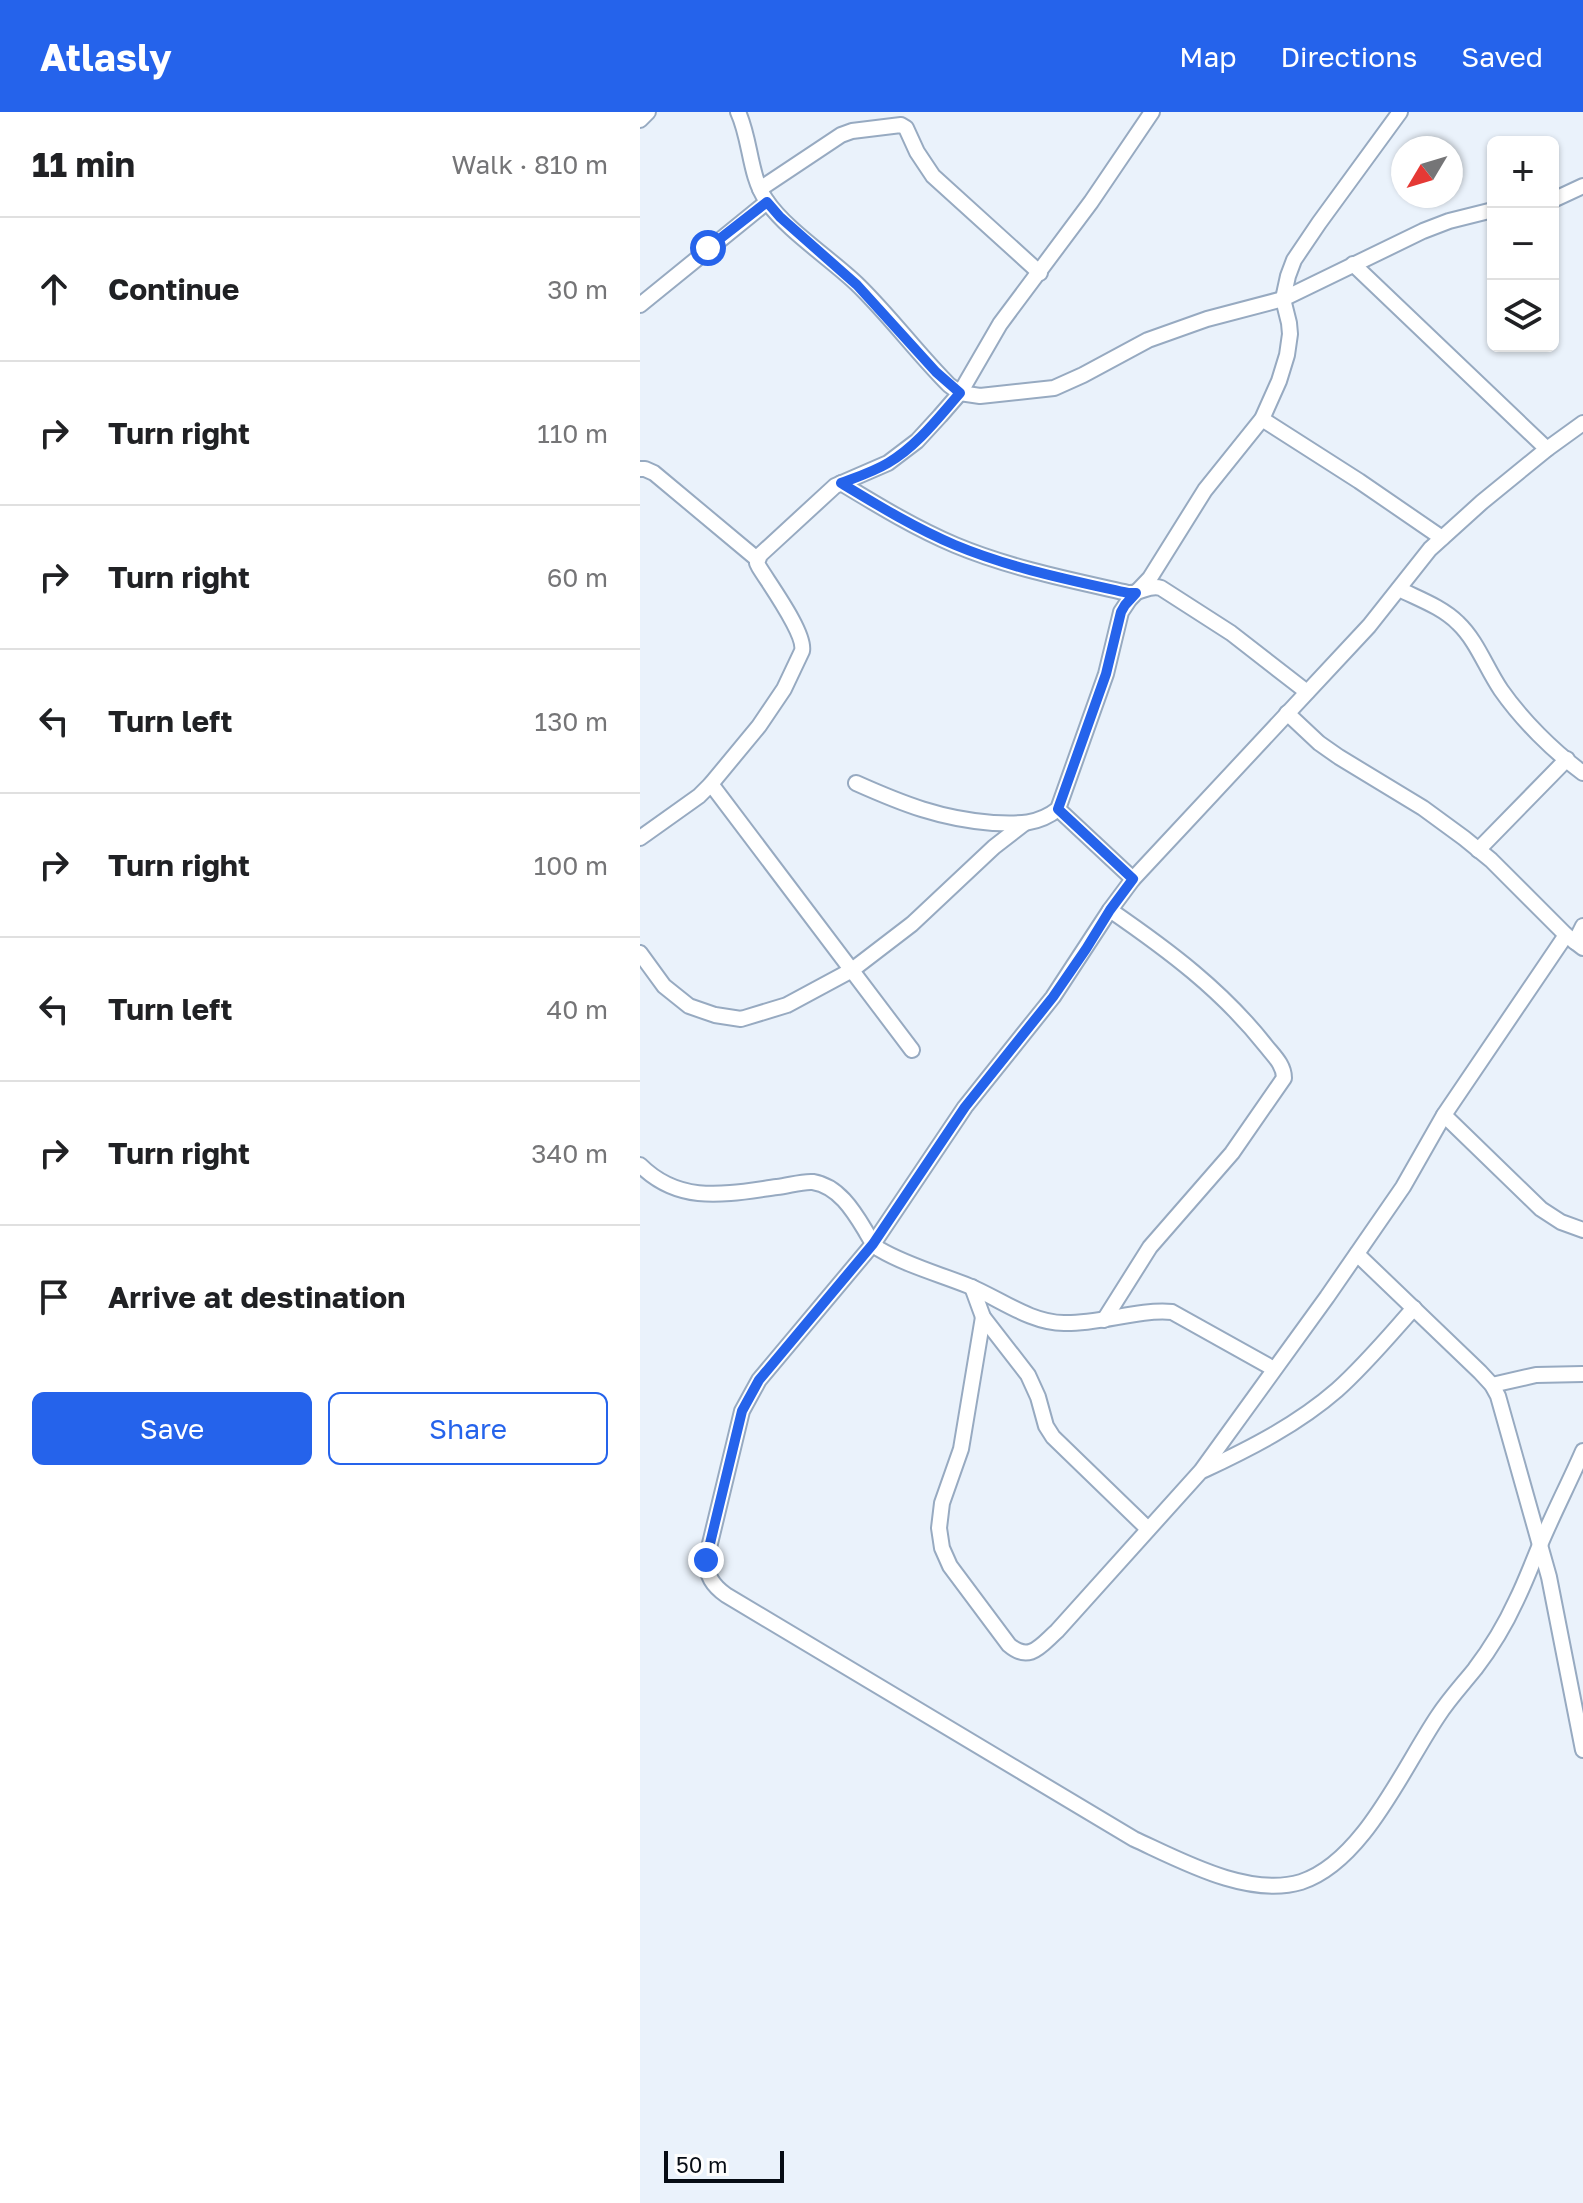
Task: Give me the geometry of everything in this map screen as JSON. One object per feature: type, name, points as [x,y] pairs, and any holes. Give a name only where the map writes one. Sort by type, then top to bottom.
[{"type":"street","points":[[640,120],[648,112]]},
{"type":"street","points":[[738,112],[763,195],[780,217],[857,285],[936,372],[960,393],[980,396],[1054,388],[1148,340],[1207,319],[1283,299],[1423,231],[1487,212]]},
{"type":"street","points":[[757,559],[827,493],[841,483],[873,471],[917,441],[960,393],[1000,324],[1091,202],[1152,112]]},
{"type":"street","points":[[856,783],[903,804],[962,820],[1025,823],[1047,818],[1058,809],[1106,674],[1121,612],[1150,578],[1205,490],[1262,419],[1287,355],[1289,323],[1283,299],[1294,260],[1400,112]]},
{"type":"street","points":[[640,305],[763,195],[841,135],[901,125],[906,128],[933,176],[1040,273]]},
{"type":"street","points":[[1559,197],[1583,186]]},
{"type":"street","points":[[1353,264],[1547,449]]},
{"type":"street","points":[[1262,419],[1442,538]]},
{"type":"street","points":[[1583,423],[1482,502],[1430,549],[1369,626],[1133,879],[1053,997],[965,1107],[873,1244],[759,1380],[742,1411],[706,1560],[707,1572],[711,1581],[726,1595],[1134,1839],[1232,1880],[1278,1886],[1301,1882],[1325,1870],[1359,1838],[1438,1715],[1498,1634],[1516,1602],[1583,1451]]},
{"type":"street","points":[[640,469],[654,473],[757,559],[799,631],[803,645],[784,689],[759,726],[711,784],[640,838]]},
{"type":"street","points":[[841,483],[901,519],[958,546],[1071,580],[1128,593],[1156,586],[1242,641],[1307,692]]},
{"type":"street","points":[[1399,589],[1456,620],[1474,643],[1502,692],[1541,735],[1578,766],[1478,850]]},
{"type":"street","points":[[1287,713],[1319,743],[1423,808],[1478,850],[1575,942]]},
{"type":"street","points":[[711,784],[912,1050]]},
{"type":"street","points":[[1058,809],[1133,879]]},
{"type":"street","points":[[640,953],[664,986],[689,1006],[715,1015],[741,1019],[787,1005],[852,970],[912,924],[994,847],[1025,823]]},
{"type":"street","points":[[1104,1320],[1141,1259],[1232,1153],[1282,1083],[1284,1072],[1260,1038],[1206,981],[1110,910]]},
{"type":"street","points":[[983,1317],[969,1411],[961,1449],[942,1503],[939,1528],[942,1548],[950,1566],[1009,1645],[1016,1652],[1032,1652],[1057,1631],[1201,1471],[1403,1187],[1444,1115],[1575,942],[1583,926]]},
{"type":"street","points":[[1444,1115],[1541,1209],[1561,1222],[1583,1230]]},
{"type":"street","points":[[640,1165],[669,1187],[699,1194],[735,1193],[811,1182],[826,1186],[841,1196],[873,1244],[880,1249],[1016,1309],[1053,1323],[1172,1312],[1274,1369]]},
{"type":"street","points":[[1357,1254],[1492,1385],[1503,1407],[1540,1545],[1583,1750]]},
{"type":"street","points":[[972,1287],[983,1317],[1028,1375],[1053,1437],[1148,1529]]},
{"type":"street","points":[[1201,1471],[1265,1440],[1323,1401],[1356,1371],[1414,1308]]},
{"type":"street","points":[[1492,1385],[1536,1375],[1583,1374]]},
{"type":"route","points":[[706,1560],[742,1411],[759,1380],[873,1244],[965,1107],[1053,997],[1133,879],[1058,809],[1106,674],[1121,612],[1136,593],[1071,580],[958,546],[901,519],[841,483],[873,471],[901,454],[917,441],[960,393],[936,372],[857,285],[767,202],[708,248]]}]
